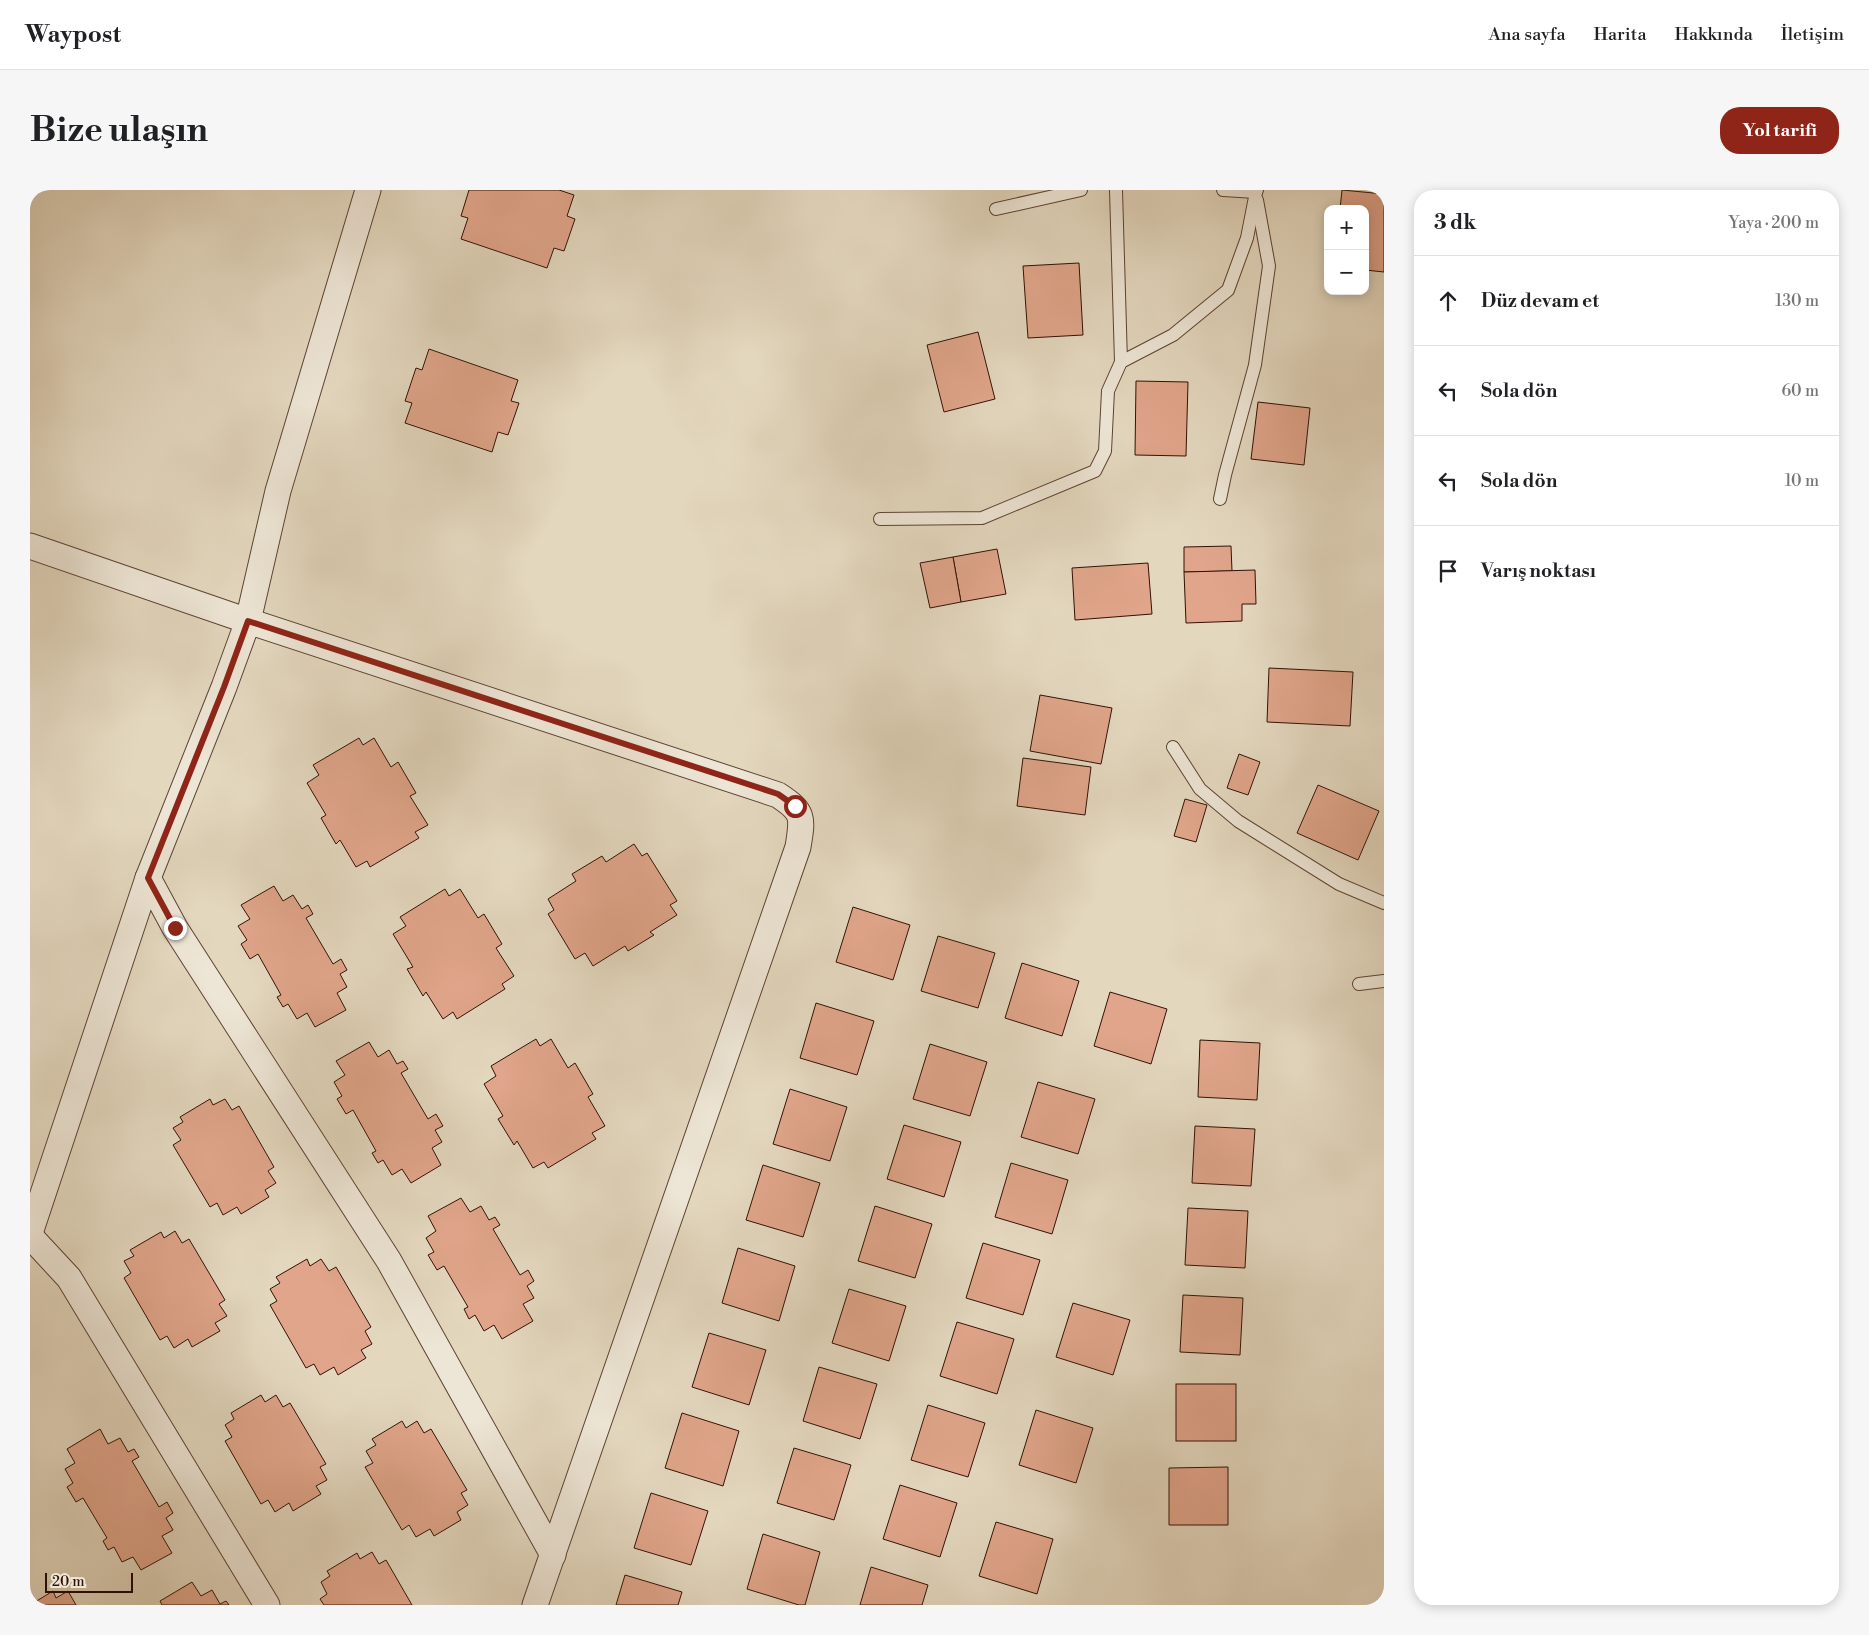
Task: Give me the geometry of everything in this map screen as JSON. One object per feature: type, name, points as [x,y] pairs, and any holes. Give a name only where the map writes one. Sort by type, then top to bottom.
[{"type":"street","points":[[267,1605],[69,1278],[30,1235],[148,878],[224,687],[248,621],[278,491],[368,190]]},
{"type":"street","points":[[30,546],[248,621],[778,794],[795,806],[802,824],[798,846],[535,1605]]},
{"type":"street","points":[[148,878],[180,936],[389,1261],[553,1555]]},
{"type":"lane","points":[[996,209],[1081,190]]},
{"type":"lane","points":[[880,519],[982,518],[1095,471],[1106,451],[1108,391],[1121,362],[1116,190]]},
{"type":"lane","points":[[1223,190],[1256,191]]},
{"type":"lane","points":[[1121,362],[1173,335],[1228,290],[1247,238],[1256,191]]},
{"type":"lane","points":[[1220,499],[1255,365],[1269,266],[1256,191]]},
{"type":"lane","points":[[1173,747],[1200,789],[1238,821],[1339,884],[1384,903]]},
{"type":"lane","points":[[1359,984],[1384,981]]},
{"type":"building","points":[[469,190],[559,190],[574,195],[567,216],[575,219],[564,251],[554,248],[547,268],[461,239],[468,218],[461,216]]},
{"type":"building","points":[[1342,190],[1384,194],[1384,272],[1369,270],[1369,205],[1340,205]]},
{"type":"building","points":[[1079,263],[1083,335],[1028,338],[1023,266]]},
{"type":"building","points":[[978,332],[995,399],[944,412],[927,345]]},
{"type":"building","points":[[429,349],[518,380],[511,401],[519,403],[508,435],[498,432],[492,452],[405,423],[412,403],[405,401],[416,368],[422,370]]},
{"type":"building","points":[[1136,381],[1188,382],[1186,456],[1135,455]]},
{"type":"building","points":[[1258,402],[1310,408],[1304,465],[1251,459]]},
{"type":"building","points":[[1231,546],[1232,571],[1184,572],[1184,547]]},
{"type":"building","points":[[997,549],[1006,594],[961,602],[953,557]]},
{"type":"building","points":[[953,557],[961,602],[930,608],[920,563]]},
{"type":"building","points":[[1148,563],[1152,614],[1075,620],[1072,568]]},
{"type":"building","points":[[1255,570],[1256,604],[1242,604],[1242,621],[1186,623],[1184,572]]},
{"type":"building","points":[[1269,668],[1353,672],[1350,726],[1267,722]]},
{"type":"building","points":[[1040,695],[1112,708],[1101,764],[1030,751]]},
{"type":"building","points":[[359,738],[363,745],[374,738],[391,767],[398,762],[416,793],[410,796],[428,825],[415,832],[419,838],[370,867],[367,861],[356,867],[340,840],[336,844],[321,818],[326,815],[307,783],[319,775],[313,765]]},
{"type":"building","points":[[1239,754],[1260,762],[1248,795],[1227,788]]},
{"type":"building","points":[[1023,758],[1091,767],[1085,815],[1017,806]]},
{"type":"building","points":[[1318,785],[1379,811],[1358,860],[1297,833]]},
{"type":"building","points":[[1185,799],[1207,805],[1196,842],[1174,836]]},
{"type":"building","points":[[634,844],[642,856],[647,853],[677,901],[670,905],[677,915],[650,932],[654,935],[628,951],[625,946],[593,966],[585,953],[575,959],[548,914],[554,910],[548,899],[576,881],[572,874],[602,856],[606,862]]},
{"type":"building","points":[[274,886],[283,901],[293,895],[302,909],[308,905],[313,914],[306,918],[333,964],[341,959],[347,970],[340,974],[347,987],[337,993],[346,1010],[315,1027],[307,1013],[297,1019],[288,1004],[283,1007],[277,997],[281,995],[258,954],[250,959],[241,944],[247,940],[238,926],[250,919],[241,905]]},
{"type":"building","points":[[445,889],[449,896],[460,889],[478,918],[484,914],[502,944],[496,948],[514,976],[502,984],[505,989],[457,1019],[453,1012],[443,1019],[426,992],[423,996],[407,969],[413,967],[393,934],[406,926],[400,917]]},
{"type":"building","points":[[853,907],[910,925],[893,980],[836,962]]},
{"type":"building","points":[[938,936],[995,953],[978,1008],[921,991]]},
{"type":"building","points":[[1022,963],[1079,981],[1062,1036],[1005,1018]]},
{"type":"building","points":[[1110,992],[1167,1009],[1151,1064],[1094,1046]]},
{"type":"building","points":[[816,1003],[874,1021],[857,1075],[800,1058]]},
{"type":"building","points":[[536,1039],[540,1046],[551,1039],[568,1068],[575,1063],[593,1094],[588,1097],[605,1126],[592,1133],[596,1139],[548,1168],[544,1162],[533,1168],[517,1141],[514,1145],[498,1119],[503,1116],[484,1084],[496,1076],[491,1066]]},
{"type":"building","points":[[1200,1040],[1260,1043],[1257,1100],[1198,1097]]},
{"type":"building","points":[[369,1042],[378,1057],[389,1050],[397,1064],[403,1061],[408,1069],[401,1073],[428,1119],[436,1114],[443,1126],[435,1130],[442,1142],[432,1148],[441,1165],[411,1183],[402,1169],[392,1175],[383,1160],[378,1163],[372,1153],[376,1151],[353,1110],[346,1114],[337,1099],[342,1096],[334,1082],[345,1075],[336,1061]]},
{"type":"building","points":[[930,1044],[987,1062],[970,1116],[913,1099]]},
{"type":"building","points":[[1038,1082],[1095,1099],[1078,1154],[1021,1137]]},
{"type":"building","points":[[790,1089],[847,1107],[830,1161],[773,1144]]},
{"type":"building","points":[[210,1099],[213,1105],[225,1099],[232,1110],[239,1106],[274,1167],[268,1171],[276,1183],[265,1190],[269,1197],[241,1214],[237,1207],[223,1215],[217,1203],[210,1207],[173,1145],[181,1140],[173,1128],[183,1122],[180,1117]]},
{"type":"building","points":[[904,1125],[961,1142],[944,1197],[887,1179]]},
{"type":"building","points":[[1195,1126],[1255,1129],[1251,1186],[1192,1183]]},
{"type":"building","points":[[1011,1163],[1068,1180],[1052,1234],[995,1217]]},
{"type":"building","points":[[763,1165],[820,1183],[803,1237],[746,1220]]},
{"type":"building","points":[[461,1198],[470,1212],[481,1206],[489,1220],[495,1217],[500,1225],[493,1229],[520,1275],[528,1270],[534,1281],[527,1286],[534,1298],[523,1304],[533,1321],[502,1339],[494,1325],[484,1331],[475,1315],[469,1319],[464,1309],[468,1307],[444,1266],[437,1270],[428,1255],[434,1252],[426,1238],[436,1231],[428,1216]]},
{"type":"building","points":[[875,1206],[932,1224],[915,1278],[858,1261]]},
{"type":"building","points":[[1188,1208],[1248,1211],[1245,1268],[1185,1265]]},
{"type":"building","points":[[175,1231],[182,1243],[189,1239],[225,1300],[219,1304],[227,1316],[215,1323],[220,1331],[192,1347],[188,1339],[174,1348],[167,1336],[160,1340],[124,1278],[131,1273],[124,1261],[134,1256],[130,1250],[161,1232],[164,1238]]},
{"type":"building","points":[[983,1243],[1040,1260],[1023,1315],[966,1298]]},
{"type":"building","points":[[738,1248],[795,1266],[779,1321],[722,1303]]},
{"type":"building","points":[[307,1259],[310,1266],[321,1259],[329,1271],[336,1267],[371,1327],[365,1331],[372,1344],[361,1350],[366,1358],[338,1375],[334,1367],[320,1375],[314,1364],[306,1368],[270,1305],[277,1301],[270,1289],[280,1283],[276,1277]]},
{"type":"building","points":[[849,1289],[906,1306],[889,1361],[832,1343]]},
{"type":"building","points":[[1183,1295],[1243,1298],[1240,1355],[1180,1352]]},
{"type":"building","points":[[1073,1303],[1130,1320],[1113,1375],[1056,1357]]},
{"type":"building","points":[[957,1322],[1014,1339],[997,1394],[940,1376]]},
{"type":"building","points":[[709,1333],[766,1350],[749,1405],[692,1387]]},
{"type":"building","points":[[819,1367],[877,1384],[860,1439],[803,1421]]},
{"type":"building","points":[[1176,1384],[1236,1384],[1236,1441],[1176,1441]]},
{"type":"building","points":[[261,1395],[265,1402],[276,1395],[283,1407],[290,1403],[326,1464],[320,1467],[327,1480],[316,1486],[321,1494],[293,1511],[289,1503],[275,1512],[268,1500],[261,1504],[225,1441],[232,1437],[225,1425],[234,1419],[231,1413]]},
{"type":"building","points":[[928,1405],[985,1423],[968,1477],[911,1460]]},
{"type":"building","points":[[1036,1410],[1093,1428],[1076,1483],[1019,1465]]},
{"type":"building","points":[[682,1413],[739,1431],[723,1486],[665,1468]]},
{"type":"building","points":[[402,1421],[406,1428],[417,1421],[424,1433],[431,1429],[467,1490],[461,1493],[468,1505],[457,1512],[461,1520],[434,1536],[430,1529],[416,1537],[409,1525],[402,1530],[365,1467],[373,1463],[366,1451],[376,1445],[372,1439]]},
{"type":"building","points":[[100,1429],[108,1444],[120,1438],[128,1452],[134,1449],[139,1457],[132,1461],[159,1507],[167,1502],[173,1513],[166,1518],[173,1530],[162,1536],[172,1553],[141,1570],[133,1557],[122,1562],[114,1547],[108,1550],[103,1541],[107,1538],[83,1498],[76,1502],[67,1487],[73,1483],[65,1469],[75,1463],[67,1449]]},
{"type":"building","points":[[794,1448],[851,1465],[834,1520],[777,1503]]},
{"type":"building","points":[[1228,1467],[1228,1525],[1169,1525],[1169,1468]]},
{"type":"building","points":[[900,1485],[957,1503],[940,1557],[883,1539]]},
{"type":"building","points":[[651,1493],[708,1511],[691,1565],[634,1548]]},
{"type":"building","points":[[996,1522],[1053,1539],[1037,1594],[979,1576]]},
{"type":"building","points":[[763,1534],[820,1552],[805,1605],[799,1605],[747,1589]]},
{"type":"building","points":[[372,1552],[379,1564],[386,1560],[412,1605],[324,1605],[320,1599],[327,1594],[321,1582],[330,1576],[327,1571],[357,1553],[360,1559]]},
{"type":"building","points":[[871,1567],[928,1585],[922,1605],[860,1605]]},
{"type":"building","points":[[625,1575],[682,1592],[678,1605],[616,1605]]},
{"type":"building","points":[[192,1582],[201,1596],[212,1590],[220,1604],[226,1601],[229,1605],[162,1605],[160,1601]]},
{"type":"building","points":[[53,1591],[56,1598],[68,1591],[76,1605],[30,1605]]},
{"type":"route","points":[[175,928],[148,878],[224,687],[248,621],[778,794],[795,806]]}]
